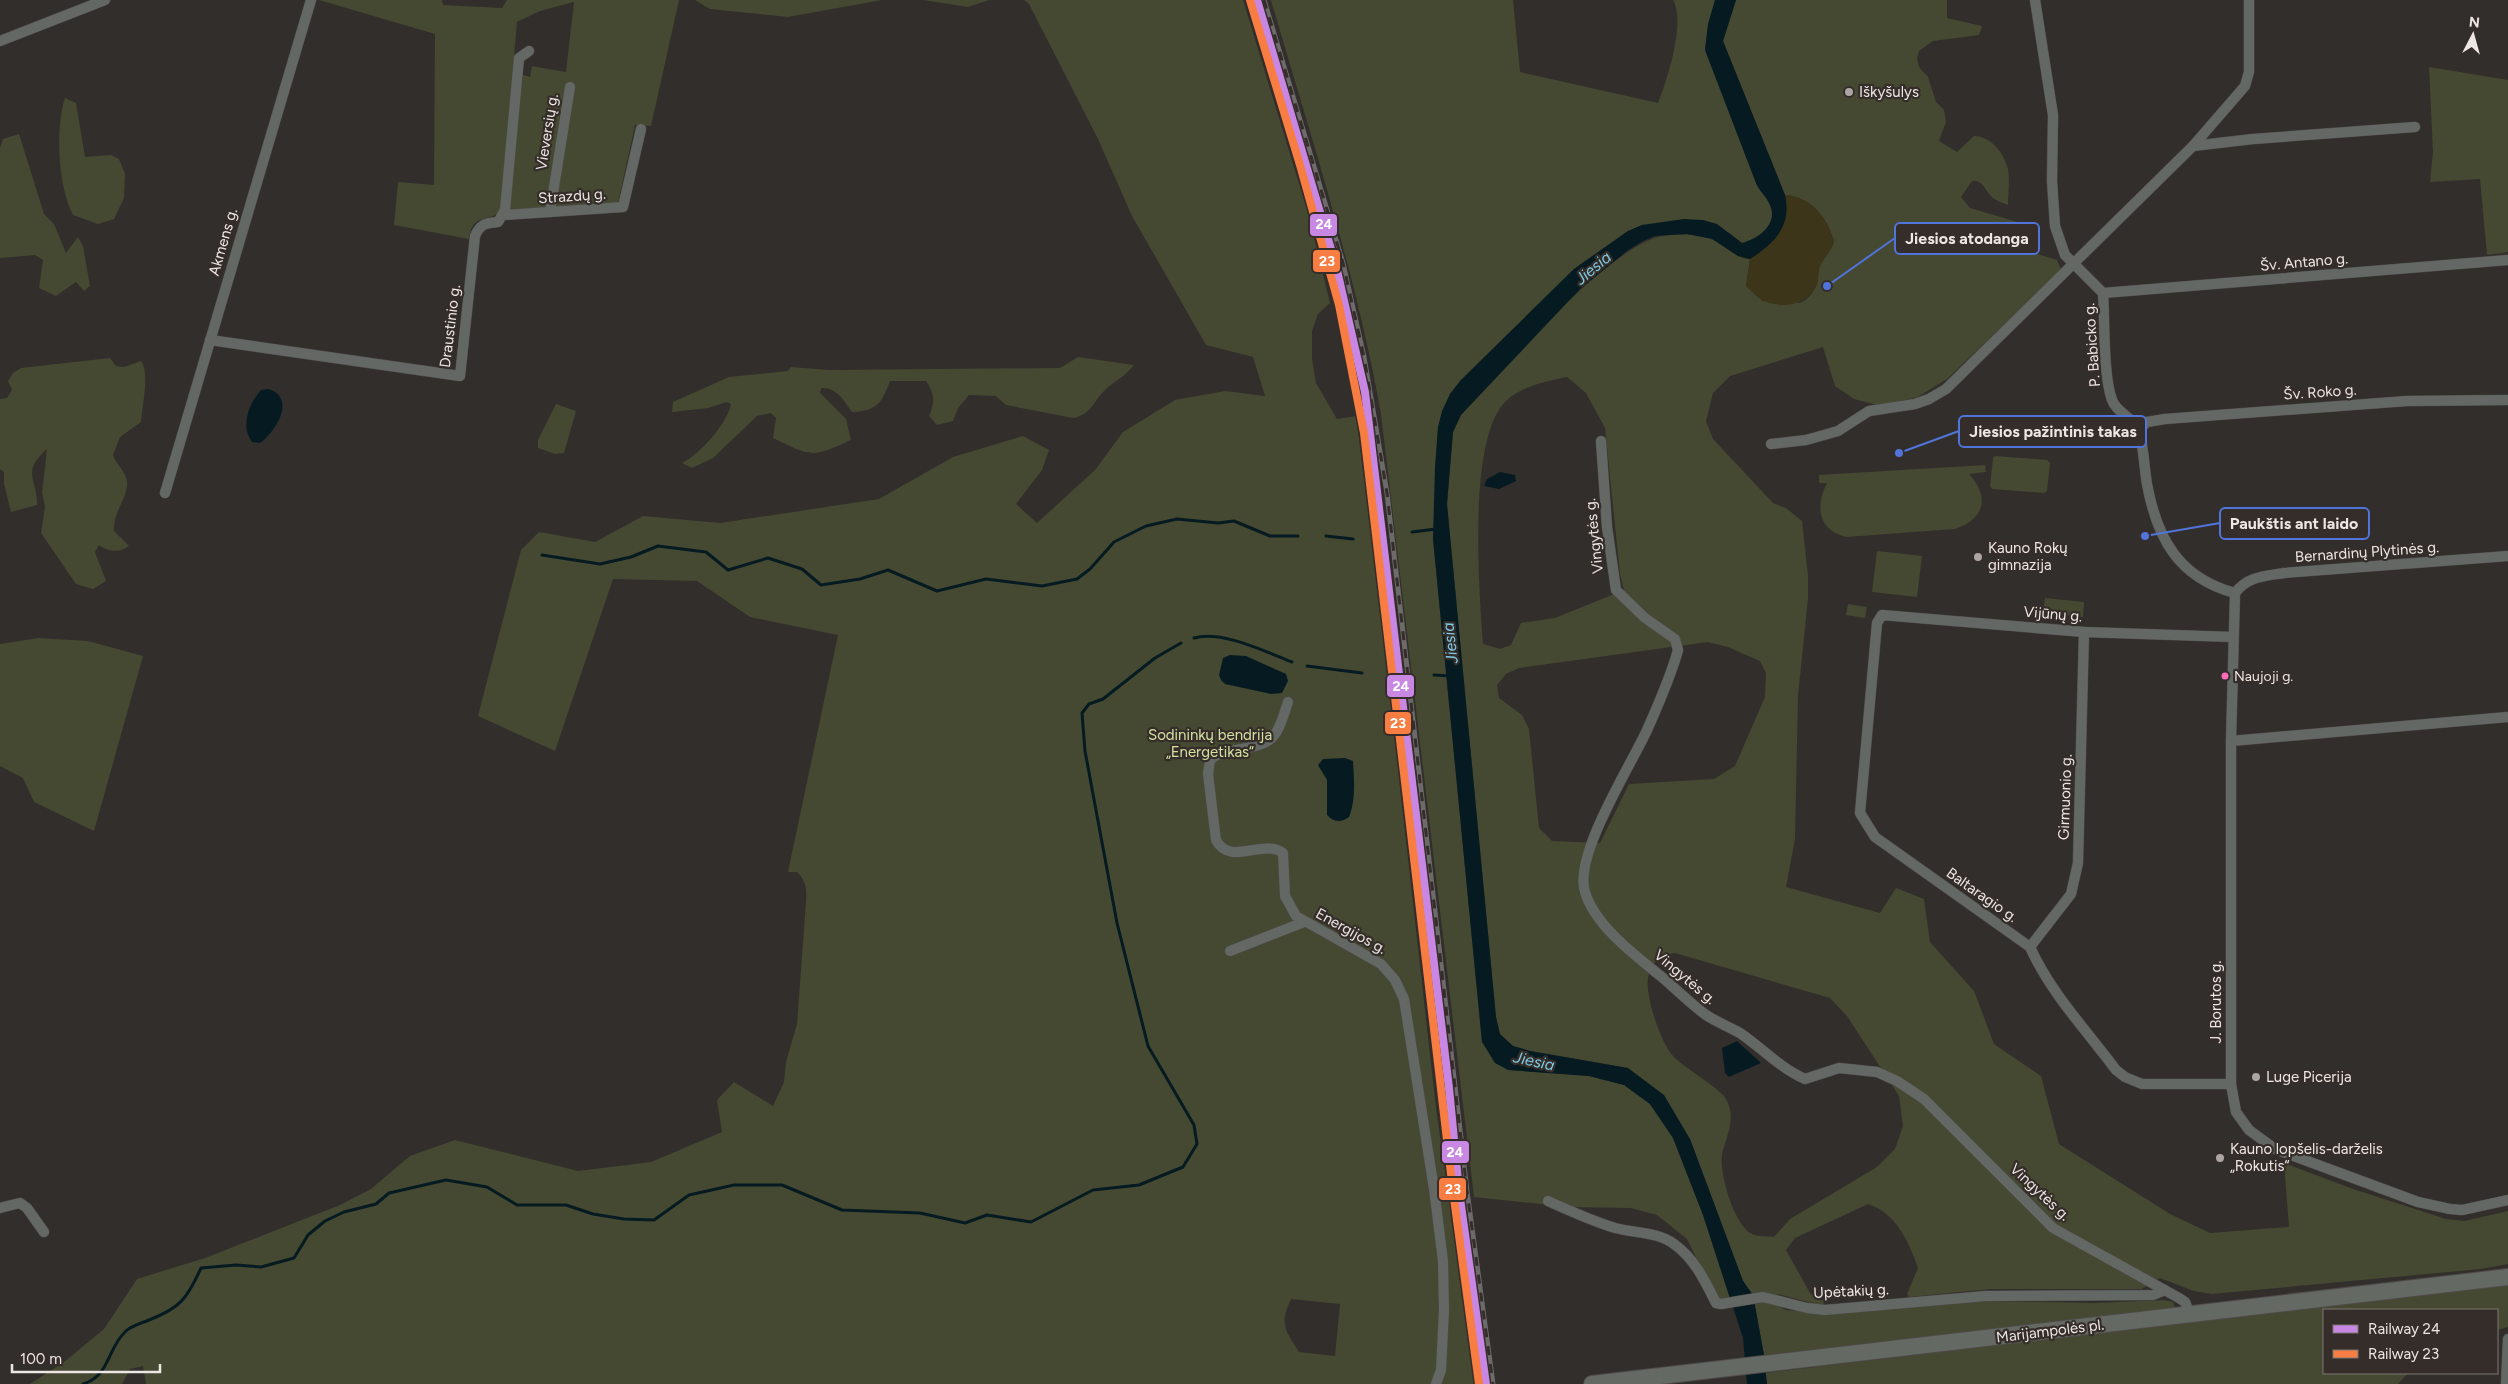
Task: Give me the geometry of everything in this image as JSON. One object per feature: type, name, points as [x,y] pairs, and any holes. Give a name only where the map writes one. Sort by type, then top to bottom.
[{"type":"main road","name":"Marijampolės pl.","points":[[1592,1384],[2508,1277]]},
{"type":"street","points":[[0,41],[105,0]]},
{"type":"street","name":"Akmens g.","points":[[165,493],[311,0]]},
{"type":"street","name":"P. Babicko g.","points":[[2035,0],[2053,115],[2052,181],[2055,226],[2065,254],[2103,293],[2108,384],[2112,402],[2138,430]]},
{"type":"street","points":[[1771,444],[1806,440],[1838,431],[1869,411],[1915,404],[1929,399],[1946,389],[2193,146],[2245,86],[2249,72],[2249,0]]},
{"type":"street","points":[[503,215],[519,58],[529,51]]},
{"type":"street","name":"Vieversių g.","points":[[550,212],[570,87]]},
{"type":"street","points":[[2193,146],[2253,139],[2415,127]]},
{"type":"street","name":"Strazdų g.","points":[[503,215],[623,207],[641,129]]},
{"type":"street","name":"Draustinio g.","points":[[210,340],[460,376],[475,236],[478,229],[485,224],[498,222],[503,215]]},
{"type":"street","name":"Šv. Antano g.","points":[[2103,293],[2508,260]]},
{"type":"street","name":"Šv. Roko g.","points":[[2138,430],[2147,422],[2165,419],[2408,401],[2508,400]]},
{"type":"street","points":[[2138,430],[2150,498],[2168,544],[2182,565],[2194,576],[2207,584],[2235,592]]},
{"type":"street","name":"Vingytės g.","points":[[1601,441],[1607,527],[1616,590],[1645,618],[1675,640],[1678,650],[1648,728],[1603,816],[1589,852],[1584,871],[1584,890],[1590,905],[1611,932],[1632,952],[1708,1016],[1740,1034],[1790,1073],[1805,1079],[1839,1068],[1862,1069],[1877,1072],[1896,1081],[1924,1099],[2053,1228],[2126,1271],[2185,1302],[2190,1314]]},
{"type":"street","name":"Bernardinų Plytinės g.","points":[[2235,592],[2246,581],[2257,577],[2284,573],[2508,556]]},
{"type":"street","name":"J. Borutos g.","points":[[2235,592],[2232,637],[2231,741],[2231,1084],[2236,1112],[2249,1130],[2275,1149],[2435,1207],[2462,1210],[2508,1200]]},
{"type":"street","name":"Vijūnų g.","points":[[1877,623],[1882,615],[1887,614],[2084,632],[2232,637]]},
{"type":"street","name":"Baltaragio g.","points":[[1877,623],[1860,813],[1874,837],[2030,947],[2038,966],[2116,1070],[2125,1078],[2142,1084],[2231,1084]]},
{"type":"street","name":"Girmuonio g.","points":[[2030,947],[2071,894],[2078,863],[2084,632]]},
{"type":"street","name":"Energijos g.","points":[[1288,702],[1279,730],[1273,738],[1259,746],[1213,756],[1210,760],[1208,774],[1216,840],[1219,846],[1228,852],[1270,847],[1283,853],[1285,896],[1296,916],[1382,964],[1395,980],[1404,999],[1419,1085],[1443,1261],[1444,1310],[1442,1353],[1441,1370],[1436,1384]]},
{"type":"street","points":[[2231,741],[2508,717]]},
{"type":"street","points":[[1230,951],[1304,922]]},
{"type":"street","name":"Upėtakių g.","points":[[1548,1201],[1599,1223],[1654,1236],[1673,1243],[1689,1257],[1697,1268],[1716,1303],[1728,1304],[1763,1297],[1807,1308],[1825,1310],[1986,1296],[2152,1295],[2165,1290]]},
{"type":"street","points":[[0,1208],[20,1203],[27,1208],[44,1232]]},
{"type":"street","points":[[2506,1384],[2508,1339]]},
{"type":"green space","points":[[319,0],[442,0],[443,5],[502,8],[507,0],[679,0],[651,126],[635,125],[618,203],[509,212],[520,74],[530,77],[532,66],[566,72],[574,2],[540,11],[517,22],[501,210],[473,225],[469,239],[394,225],[398,182],[434,185],[435,34]]},
{"type":"green space","points":[[695,0],[882,0],[788,17],[710,9]]},
{"type":"green space","points":[[923,0],[989,0],[968,7]]},
{"type":"green space","name":"Sodininkų bendrija „Energetikas“","points":[[1024,0],[1243,0],[1308,213],[1330,303],[1318,314],[1312,331],[1312,359],[1316,383],[1337,419],[1356,416],[1373,546],[1436,1108],[1475,1384],[146,1384],[143,1366],[130,1369],[122,1384],[30,1384],[64,1362],[104,1329],[137,1279],[205,1258],[340,1205],[371,1189],[410,1156],[455,1140],[578,1171],[651,1162],[722,1132],[717,1100],[734,1082],[773,1106],[784,1082],[786,1062],[797,1024],[806,902],[804,882],[797,872],[788,872],[838,635],[750,617],[697,581],[613,579],[555,751],[478,716],[521,550],[539,532],[595,542],[643,516],[720,523],[879,499],[953,457],[1023,436],[1049,450],[1042,470],[1016,504],[1037,523],[1095,470],[1123,432],[1175,400],[1225,391],[1265,396],[1253,357],[1206,345],[1132,216],[1098,139],[1029,4]],"holes":[[[1291,1299],[1340,1304],[1335,1356],[1299,1352],[1285,1327],[1285,1315]]]},
{"type":"green space","points":[[1271,0],[1513,0],[1520,72],[1658,103],[1674,51],[1677,22],[1673,0],[1715,0],[1708,25],[1705,50],[1756,183],[1772,210],[1770,223],[1761,234],[1742,243],[1728,232],[1642,225],[1628,231],[1574,269],[1461,380],[1450,394],[1438,428],[1433,539],[1482,1042],[1508,1070],[1589,1076],[1624,1085],[1650,1104],[1673,1138],[1703,1215],[1730,1299],[1725,1301],[1715,1296],[1687,1239],[1657,1215],[1631,1208],[1568,1207],[1474,1197],[1381,414],[1371,361],[1346,257]]},
{"type":"green space","points":[[1736,0],[1947,0],[1947,18],[1982,26],[1979,35],[1933,41],[1919,51],[1917,58],[1919,67],[1928,77],[1936,102],[1944,110],[1946,122],[1939,141],[1957,152],[1974,136],[1986,139],[2000,152],[2009,173],[2008,205],[1993,198],[1982,184],[1976,181],[1972,181],[1961,197],[1970,208],[2021,223],[2031,252],[2057,260],[2061,270],[1947,379],[1916,398],[1877,405],[1854,399],[1835,386],[1823,347],[1730,376],[1713,393],[1706,421],[1713,439],[1773,503],[1786,508],[1802,521],[1808,576],[1808,598],[1798,696],[1795,839],[1786,887],[1880,913],[1896,888],[1924,899],[1930,942],[1974,991],[1994,1044],[2041,1076],[2059,1144],[2170,1214],[2210,1233],[2289,1227],[2284,1163],[2353,1189],[2446,1219],[2464,1221],[2508,1211],[2508,1264],[2481,1269],[2212,1294],[2194,1291],[2160,1278],[2142,1289],[1991,1289],[1909,1297],[1907,1294],[1918,1268],[1910,1248],[1894,1221],[1878,1208],[1868,1204],[1795,1238],[1786,1250],[1810,1293],[1824,1301],[1823,1306],[1778,1294],[1776,1305],[1786,1310],[1819,1313],[1985,1301],[2095,1303],[2164,1300],[2173,1302],[2175,1308],[1764,1355],[1753,1295],[1743,1281],[1690,1139],[1628,1068],[1530,1051],[1513,1046],[1500,1035],[1496,1017],[1447,504],[1453,432],[1461,415],[1475,398],[1567,303],[1595,277],[1622,256],[1647,241],[1669,235],[1698,236],[1714,240],[1736,255],[1750,259],[1746,286],[1763,301],[1800,303],[1812,293],[1815,288],[1819,267],[1834,241],[1831,232],[1822,216],[1810,204],[1785,195],[1723,41]],"holes":[[[1567,377],[1586,393],[1605,428],[1620,574],[1624,590],[1555,618],[1521,623],[1511,645],[1500,649],[1483,644],[1478,557],[1480,488],[1490,429],[1500,408],[1514,395],[1530,386]],[[1708,642],[1728,647],[1760,661],[1766,673],[1765,697],[1735,766],[1714,779],[1629,784],[1600,843],[1552,841],[1539,828],[1529,729],[1522,715],[1499,698],[1497,685],[1506,674],[1519,668]],[[1675,953],[1830,998],[1847,1016],[1899,1096],[1903,1126],[1895,1149],[1877,1167],[1790,1219],[1774,1237],[1754,1235],[1745,1229],[1729,1198],[1723,1174],[1722,1155],[1731,1120],[1729,1106],[1726,1099],[1717,1089],[1685,1066],[1668,1050],[1655,1019],[1649,996],[1649,975],[1658,957]]]},
{"type":"green space","points":[[2429,67],[2508,80],[2508,252],[2487,255],[2480,179],[2430,182],[2433,152]]},
{"type":"green space","points":[[65,98],[76,103],[85,157],[111,155],[119,159],[125,174],[124,198],[114,219],[98,224],[73,215],[68,203],[61,173],[59,141]]},
{"type":"green space","points":[[19,134],[44,214],[54,224],[66,253],[78,237],[83,246],[90,286],[84,291],[76,282],[56,296],[39,288],[43,260],[35,255],[0,258],[0,148],[3,139]]},
{"type":"green space","points":[[1078,357],[1134,365],[1104,391],[1088,411],[1073,418],[1006,405],[996,396],[969,395],[958,408],[953,421],[937,425],[929,416],[933,398],[926,381],[890,381],[878,404],[868,410],[852,412],[836,392],[827,388],[821,388],[820,393],[846,419],[851,440],[819,452],[812,453],[796,449],[773,438],[776,418],[771,413],[757,416],[713,458],[692,468],[682,463],[697,453],[712,438],[724,420],[731,404],[727,402],[708,408],[672,412],[673,402],[729,377],[788,371],[791,367],[829,370],[1060,368]]},
{"type":"green space","points":[[110,358],[116,366],[124,367],[141,361],[145,373],[145,390],[141,422],[120,437],[113,455],[127,482],[126,492],[115,519],[114,531],[129,546],[122,550],[114,551],[99,545],[95,552],[106,581],[93,589],[76,584],[41,533],[45,507],[42,493],[47,449],[34,464],[32,470],[37,505],[11,512],[4,484],[4,472],[0,469],[0,399],[7,398],[12,390],[8,381],[13,373],[21,368]]},
{"type":"green space","points":[[556,404],[576,411],[564,453],[555,454],[538,448],[538,440]]},
{"type":"green space","points":[[1995,456],[2047,460],[2050,463],[2047,491],[2044,493],[1992,489],[1990,486],[1993,458]]},
{"type":"green space","points":[[1985,465],[1986,472],[1969,474],[1976,483],[1982,499],[1978,513],[1965,525],[1955,529],[1846,537],[1830,529],[1822,516],[1821,500],[1827,483],[1819,483],[1819,475]]},
{"type":"green space","points":[[1877,551],[1922,556],[1917,597],[1872,592]]},
{"type":"green space","points":[[2045,598],[2084,602],[2083,617],[2043,613]]},
{"type":"green space","points":[[1848,604],[1867,607],[1865,618],[1846,615]]},
{"type":"green space","points":[[38,638],[88,641],[143,656],[94,831],[34,802],[23,778],[0,766],[0,644]]},
{"type":"green space","points":[[2508,1283],[2508,1327],[2498,1330],[2498,1309],[2323,1309],[2323,1374],[2407,1374],[2398,1384],[1767,1384],[1765,1373]]},
{"type":"sand","points":[[1785,195],[1803,200],[1817,210],[1827,224],[1834,241],[1821,264],[1817,284],[1812,293],[1793,304],[1779,305],[1761,300],[1746,286],[1750,259],[1773,240],[1783,224],[1786,205]]},
{"type":"water","name":"Jiesia","points":[[1715,0],[1736,0],[1723,41],[1785,195],[1786,216],[1780,233],[1767,247],[1750,259],[1738,256],[1712,239],[1687,234],[1655,236],[1627,251],[1580,289],[1461,415],[1453,432],[1447,504],[1496,1017],[1500,1034],[1513,1046],[1530,1051],[1628,1068],[1664,1095],[1690,1139],[1743,1281],[1753,1295],[1764,1355],[1767,1384],[1747,1384],[1743,1338],[1703,1215],[1673,1138],[1650,1104],[1624,1085],[1589,1076],[1508,1070],[1495,1063],[1482,1042],[1433,539],[1438,427],[1442,411],[1450,394],[1461,380],[1574,269],[1628,231],[1642,225],[1684,219],[1703,220],[1717,224],[1742,243],[1761,234],[1770,223],[1772,210],[1756,183],[1705,50],[1708,24]]},
{"type":"water","points":[[269,389],[282,400],[281,416],[266,438],[260,443],[252,442],[248,436],[247,415],[261,390]]},
{"type":"water","points":[[1500,472],[1515,475],[1516,481],[1499,489],[1484,486],[1487,479]]},
{"type":"water","points":[[1230,655],[1246,656],[1286,674],[1288,681],[1282,693],[1271,694],[1225,684],[1219,675],[1223,658]]},
{"type":"water","points":[[1345,758],[1353,761],[1354,797],[1349,817],[1337,821],[1327,815],[1327,780],[1318,765],[1323,759]]},
{"type":"water","points":[[1737,1041],[1761,1063],[1729,1077],[1725,1073],[1722,1048]]},
{"type":"waterway","points":[[542,555],[600,564],[631,557],[658,546],[706,552],[728,570],[768,558],[802,569],[821,585],[860,579],[888,570],[937,591],[986,579],[1042,586],[1077,579],[1090,569],[1114,542],[1146,526],[1177,519],[1218,523],[1234,521],[1270,536],[1298,536]]},
{"type":"waterway","points":[[1412,532],[1436,529]]},
{"type":"waterway","points":[[1326,536],[1353,539]]},
{"type":"waterway","points":[[1194,638],[1205,636],[1230,639],[1292,662]]},
{"type":"waterway","points":[[83,1384],[92,1380],[103,1369],[119,1339],[127,1330],[160,1316],[181,1301],[187,1295],[201,1268],[236,1265],[261,1267],[294,1258],[308,1235],[325,1221],[344,1212],[376,1204],[389,1193],[446,1180],[487,1187],[517,1205],[566,1205],[593,1214],[624,1219],[654,1220],[689,1195],[734,1185],[782,1185],[842,1210],[920,1213],[965,1223],[987,1215],[1031,1222],[1093,1190],[1139,1185],[1183,1167],[1197,1144],[1194,1125],[1148,1046],[1117,923],[1085,751],[1082,713],[1089,704],[1103,699],[1155,658],[1181,643]]},
{"type":"waterway","points":[[1307,666],[1362,673]]},
{"type":"waterway","points":[[1434,675],[1451,676]]},
{"type":"railway","points":[[1264,0],[1343,263],[1364,357],[1387,493],[1467,1191],[1493,1384]]},
{"type":"rail line","name":"23","points":[[1250,0],[1300,165],[1339,305],[1364,433],[1453,1191],[1479,1384]]},
{"type":"rail line","name":"24","points":[[1257,0],[1336,266],[1365,392],[1449,1088],[1459,1191],[1486,1384]]},
{"type":"place","name":"Iškyšulys","points":[[1849,92]]},
{"type":"place","name":"Jiesios atodanga","points":[[1827,286]]},
{"type":"place","name":"Jiesios pažintinis takas","points":[[1899,453]]},
{"type":"place","name":"Paukštis ant laido","points":[[2145,536]]},
{"type":"place","name":"Kauno Rokų gimnazija","points":[[1978,557]]},
{"type":"place","name":"Naujoji g.","points":[[2225,676]]},
{"type":"place","name":"Luge Picerija","points":[[2256,1077]]},
{"type":"place","name":"Kauno lopšelis-darželis „Rokutis“","points":[[2220,1158]]}]
